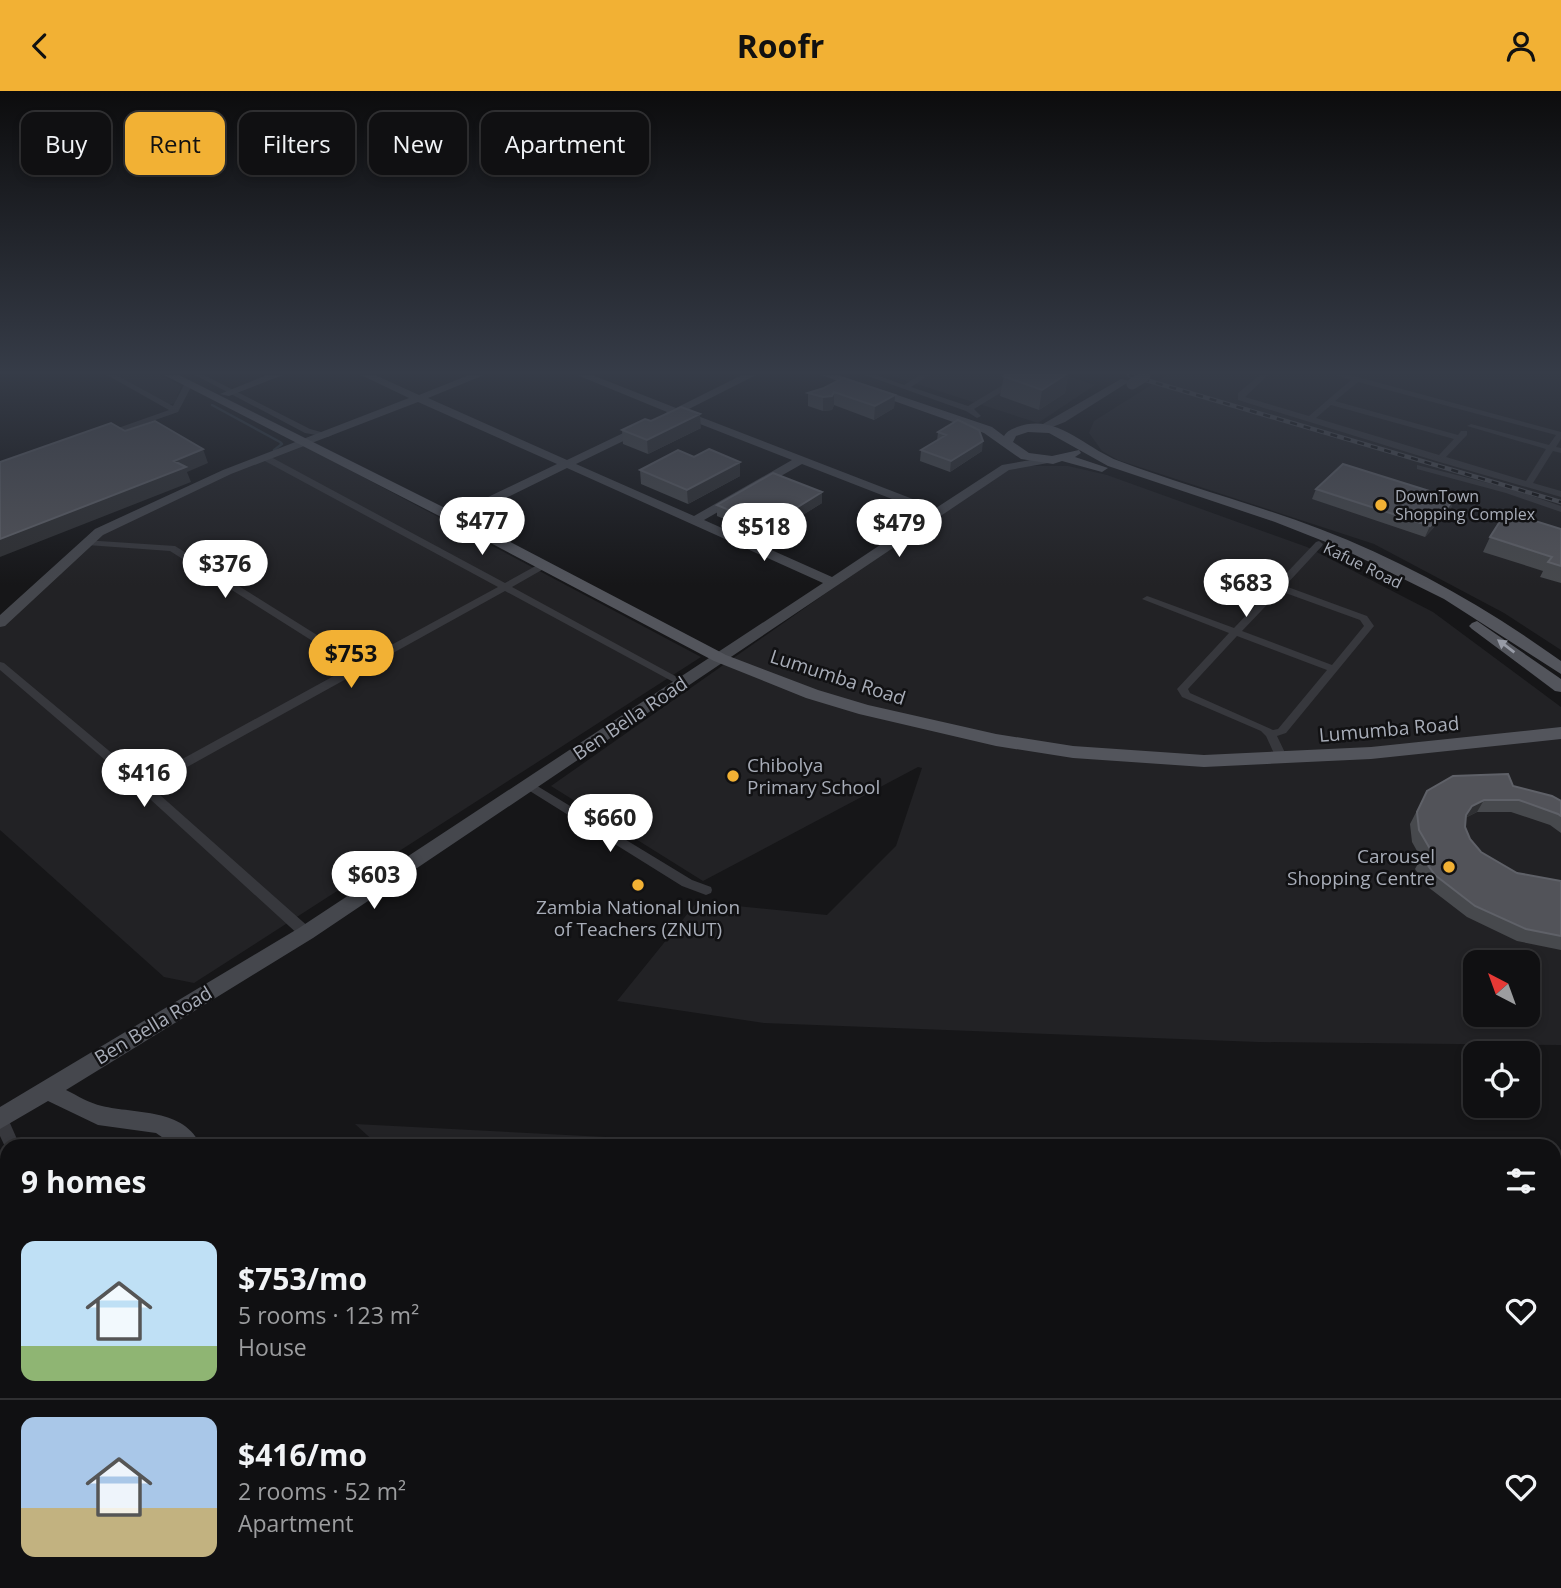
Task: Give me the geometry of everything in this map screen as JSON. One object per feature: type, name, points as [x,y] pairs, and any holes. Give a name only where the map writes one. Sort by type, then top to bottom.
[{"type":"main road","points":[[0,623],[99,532],[227,472],[300,445]]},
{"type":"main road","name":"Lumumba Road","points":[[326,445],[725,654]]},
{"type":"main road","name":"Lumumba Road","points":[[326,445],[544,565],[725,654],[812,694],[865,710],[996,740],[1129,757],[1204,761],[1561,733]]},
{"type":"main road","points":[[531,445],[837,580]]},
{"type":"main road","points":[[463,515],[608,445]]},
{"type":"main road","points":[[762,445],[939,513]]},
{"type":"main road","points":[[1006,467],[1009,445]]},
{"type":"main road","name":"Kafue Road","points":[[1010,445],[1025,456],[1056,459],[1118,473],[1319,544],[1368,565],[1462,617],[1561,687]]},
{"type":"main road","points":[[1056,459],[1076,451],[1074,445]]},
{"type":"main road","name":"Kafue Road","points":[[1080,445],[1090,453],[1111,462],[1285,520],[1379,559],[1486,617],[1561,669]]},
{"type":"main road","name":"Ben Bella Road","points":[[1,1119],[306,933],[1006,467],[1056,459]]},
{"type":"main road","points":[[698,519],[801,460]]},
{"type":"main road","name":"Lumumba Road","points":[[1280,755],[1561,724]]},
{"type":"main road","points":[[47,1090],[90,1112],[108,1117],[160,1122],[183,1139]]},
{"type":"street","points":[[1393,445],[1561,494]]},
{"type":"street","points":[[1439,459],[1452,445]]},
{"type":"street","points":[[1540,445],[1561,451]]},
{"type":"street","points":[[1528,485],[1553,445]]},
{"type":"street","points":[[266,458],[683,683]]},
{"type":"street","points":[[1420,467],[1509,491],[1561,509]]},
{"type":"street","points":[[88,542],[172,548],[360,667]]},
{"type":"street","points":[[1280,755],[1271,734],[1182,691],[1319,544]]},
{"type":"street","points":[[143,786],[544,565]]},
{"type":"street","points":[[1271,734],[1282,731],[1369,626],[1364,618],[1279,587]]},
{"type":"street","points":[[1147,599],[1334,669]]},
{"type":"street","points":[[0,665],[143,786],[306,933]]},
{"type":"street","points":[[529,785],[687,883],[706,890]]},
{"type":"street","points":[[1,1119],[9,1139]]},
{"type":"shaded area","points":[[303,445],[701,657],[194,983],[164,977],[0,830],[0,623],[98,534],[223,474]]},
{"type":"shaded area","points":[[1098,445],[1561,445],[1561,650],[1504,613],[1374,544],[1118,460],[1102,451]]},
{"type":"shaded area","points":[[1007,466],[1068,466],[1107,475],[1307,547],[1433,612],[1561,707],[1561,1045],[1540,1045],[1540,1041],[1463,1041],[1463,1044],[1258,1042],[764,1023],[617,1001],[697,902],[827,915],[896,846],[922,768],[918,767],[703,881],[551,786]]},
{"type":"shaded area","points":[[355,1124],[646,1139],[371,1139]]},
{"type":"building","points":[[49,445],[196,445],[203,449],[174,461],[186,467],[0,539],[0,462]]},
{"type":"building","points":[[930,445],[977,445],[951,461],[921,450]]},
{"type":"building","points":[[709,449],[740,462],[687,490],[640,470],[678,450],[694,457]]},
{"type":"building","name":"DownTown Shopping Complex","points":[[1343,464],[1455,499],[1430,526],[1316,489]]},
{"type":"building","points":[[773,473],[822,492],[767,526],[717,505]]},
{"type":"building","points":[[1506,512],[1561,529],[1561,566],[1548,562],[1552,557],[1490,537]]},
{"type":"building","name":"Carousel Shopping Centre","points":[[1508,774],[1513,786],[1561,801],[1561,816],[1519,800],[1484,800],[1472,806],[1466,815],[1465,827],[1470,839],[1481,852],[1517,873],[1561,881],[1561,936],[1526,929],[1475,906],[1435,875],[1422,857],[1433,854],[1419,830],[1417,812],[1427,791],[1453,776]]},
{"type":"waterway","points":[[274,450],[281,445]]},
{"type":"railway","points":[[1367,445],[1561,502]]},
{"type":"place","name":"DownTown Shopping Complex","points":[[1381,505]]},
{"type":"place","name":"Chibolya Primary School","points":[[733,776]]},
{"type":"place","name":"Carousel Shopping Centre","points":[[1449,867]]},
{"type":"place","name":"Zambia National Union of Teachers (ZNUT)","points":[[638,885]]}]
